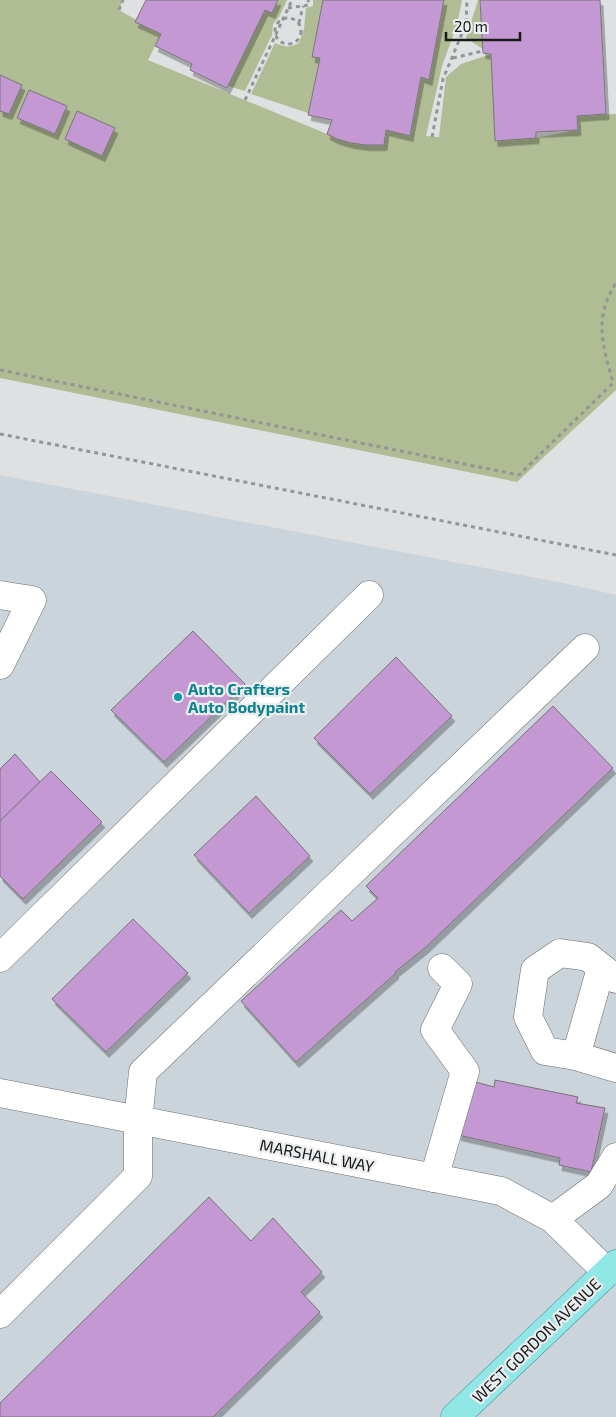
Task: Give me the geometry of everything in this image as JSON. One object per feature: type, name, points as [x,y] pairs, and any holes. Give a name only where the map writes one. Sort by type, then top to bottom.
[{"type":"main road","name":"WEST GORDON AVENUE","points":[[455,1417],[612,1268]]},
{"type":"street","points":[[0,595],[32,600],[0,665]]},
{"type":"street","points":[[0,958],[369,595]]},
{"type":"street","points":[[0,1314],[138,1176],[138,1121],[143,1072],[585,648]]},
{"type":"street","points":[[576,1056],[609,974],[588,957],[560,953],[535,970],[528,1017],[545,1051],[576,1056],[616,1068]]},
{"type":"street","points":[[434,1178],[465,1071],[435,1030],[458,984],[442,968]]},
{"type":"street","name":"MARSHALL WAY","points":[[0,1093],[501,1191],[553,1219],[612,1268]]},
{"type":"street","points":[[553,1219],[599,1185],[616,1157]]},
{"type":"path","points":[[119,10],[123,0]]},
{"type":"path","points":[[245,100],[292,0]]},
{"type":"path","points":[[288,8],[309,5],[308,0]]},
{"type":"path","points":[[432,137],[443,79],[466,24],[467,0]]},
{"type":"path","points":[[276,35],[283,43],[292,44],[300,37],[301,28],[299,23],[303,6]]},
{"type":"path","points":[[282,19],[290,18],[299,23]]},
{"type":"path","points":[[453,58],[483,51]]},
{"type":"path","points":[[0,370],[519,475],[612,383],[601,323],[606,298],[616,283]]},
{"type":"path","points":[[0,434],[616,555]]},
{"type":"shaded area","points":[[0,475],[568,584],[616,595],[616,1417],[0,1417]]},
{"type":"green space","points":[[0,0],[123,0],[119,10],[161,34],[148,60],[327,134],[369,145],[384,145],[386,130],[410,136],[421,77],[429,79],[444,0],[462,0],[457,25],[442,66],[426,136],[439,137],[446,77],[461,64],[491,54],[496,141],[536,138],[577,130],[577,116],[616,114],[616,390],[517,482],[0,378]]},
{"type":"green space","points":[[278,0],[287,0],[279,17],[273,24],[272,35],[245,91],[228,86],[265,10],[272,13]]},
{"type":"green space","points":[[313,0],[323,0],[312,56],[320,58],[308,113],[251,94],[275,43],[293,46],[299,43],[304,29],[306,8],[313,6]]},
{"type":"green space","points":[[478,0],[480,0],[483,49],[466,38]]},
{"type":"building","points":[[146,0],[278,0],[272,13],[265,10],[227,88],[190,70],[192,64],[155,46],[161,34],[135,22]]},
{"type":"building","points":[[323,0],[444,0],[429,80],[421,77],[410,136],[386,130],[384,145],[351,143],[327,134],[332,120],[308,115],[320,58],[312,57]]},
{"type":"building","points":[[480,0],[600,0],[606,114],[577,116],[578,130],[536,132],[536,138],[495,141],[491,54],[483,53]]},
{"type":"building","points":[[0,75],[22,85],[9,114],[0,111]]},
{"type":"building","points":[[29,90],[67,106],[55,134],[17,118]]},
{"type":"building","points":[[77,111],[115,128],[102,156],[65,139]]},
{"type":"building","name":"Auto Crafters Auto Bodypaint","points":[[193,631],[245,684],[164,762],[111,710]]},
{"type":"building","points":[[396,657],[452,716],[370,794],[314,738]]},
{"type":"building","points":[[553,706],[613,768],[426,947],[395,972],[296,1062],[241,1001],[341,910],[352,921],[378,898],[366,886]]},
{"type":"building","points":[[15,754],[40,782],[0,821],[0,769]]},
{"type":"building","points":[[51,771],[102,822],[23,899],[0,876],[0,821]]},
{"type":"building","points":[[256,796],[310,856],[249,913],[194,855]]},
{"type":"building","points":[[133,919],[188,973],[106,1052],[52,999]]},
{"type":"building","points":[[495,1080],[578,1097],[576,1103],[605,1108],[591,1172],[559,1165],[560,1158],[458,1135],[472,1081],[494,1087]]},
{"type":"building","points":[[209,1197],[251,1241],[273,1218],[322,1272],[301,1292],[320,1312],[213,1417],[0,1417],[0,1403]]},
{"type":"place","name":"Auto Crafters Auto Bodypaint","points":[[178,697]]}]
